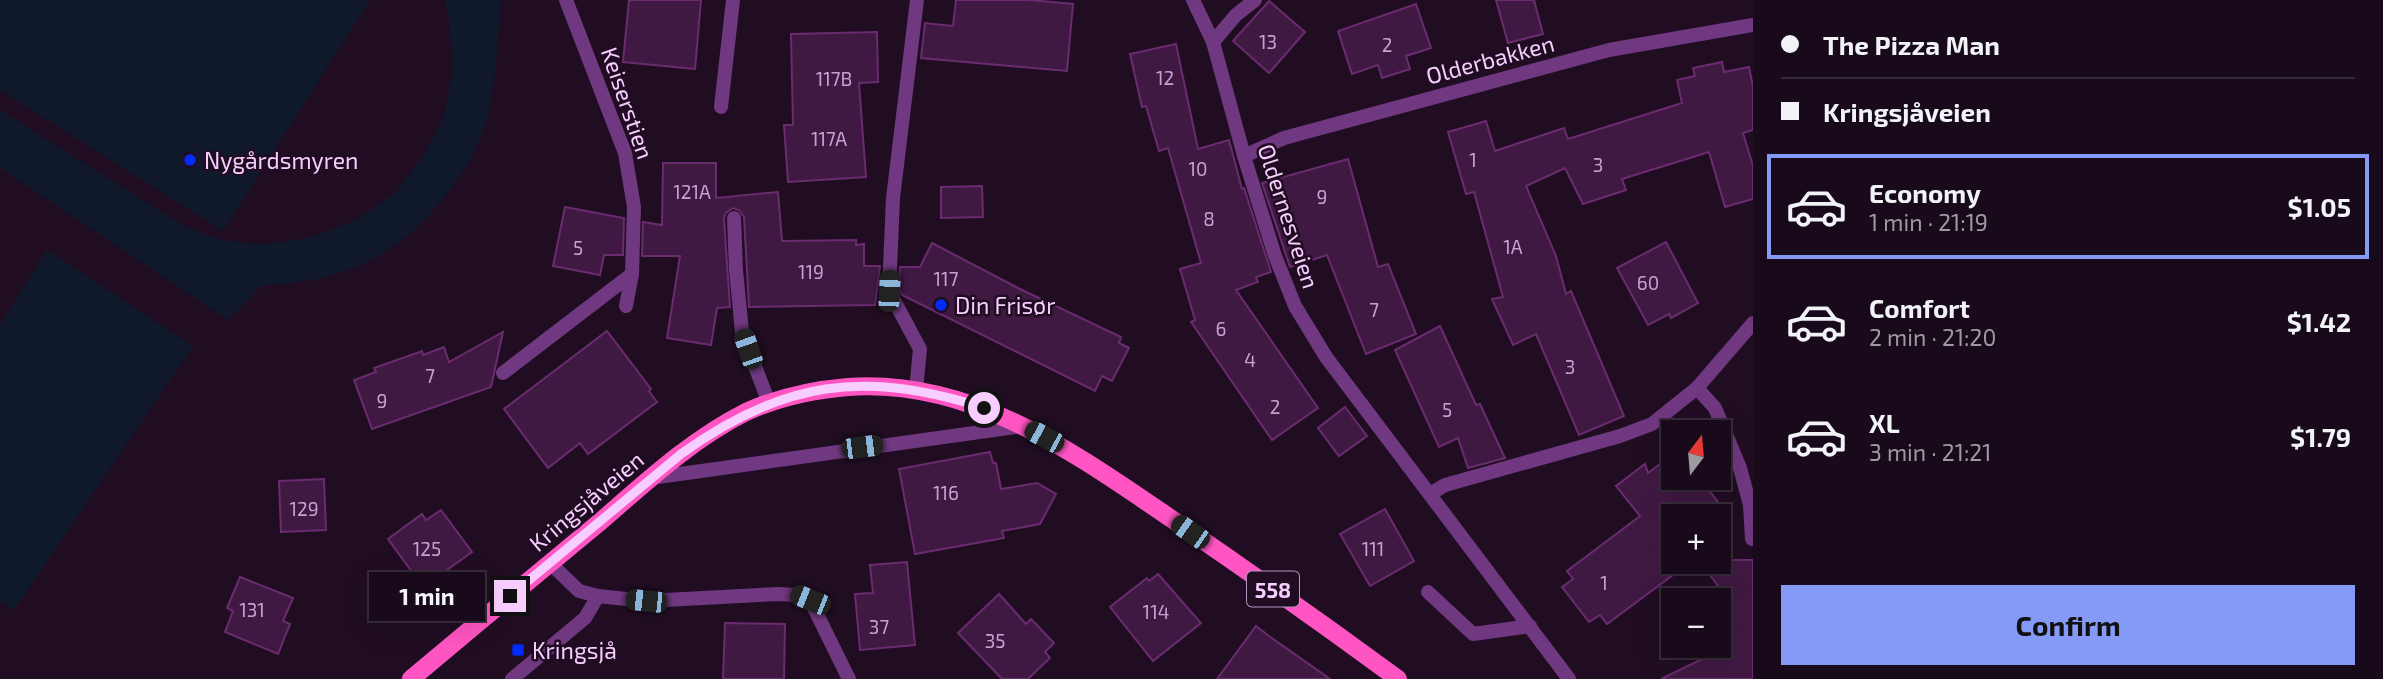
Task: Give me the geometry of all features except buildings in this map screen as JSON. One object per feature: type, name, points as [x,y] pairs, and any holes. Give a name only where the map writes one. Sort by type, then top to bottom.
[{"type":"main road","name":"Kringsjåveien","points":[[411,679],[651,478],[708,435],[745,413],[799,393],[860,386],[916,390],[948,396],[984,408],[1066,449],[1398,679]]},
{"type":"street","name":"Keiserstien","points":[[566,0],[625,153],[634,207],[632,274],[626,306]]},
{"type":"street","points":[[721,107],[733,0]]},
{"type":"street","points":[[916,390],[920,349],[889,291],[893,198],[917,0]]},
{"type":"street","name":"Oldernesveien","points":[[1193,0],[1213,42],[1275,256],[1295,306],[1326,357],[1569,679]]},
{"type":"street","points":[[1213,42],[1236,15],[1255,0]]},
{"type":"street","name":"Olderbakken","points":[[1244,156],[1284,138],[1609,50],[1753,25]]},
{"type":"street","points":[[734,218],[736,271],[743,332],[769,403]]},
{"type":"street","points":[[503,373],[632,274]]},
{"type":"street","points":[[1430,494],[1445,485],[1619,436],[1652,424],[1697,388],[1753,323]]},
{"type":"street","points":[[1697,388],[1714,408],[1740,468],[1750,505],[1752,539]]},
{"type":"street","points":[[651,478],[1023,426]]},
{"type":"street","points":[[550,563],[579,591],[598,596],[646,601],[797,595],[810,600],[849,679]]},
{"type":"street","points":[[1427,592],[1473,634],[1530,626]]},
{"type":"street","points":[[512,679],[585,618],[598,596]]},
{"type":"shaded area","name":"Nygårdsmyren","points":[[0,0],[370,0],[223,231],[0,90]]},
{"type":"shaded area","name":"Nygårdsmyren","points":[[445,0],[501,0],[490,107],[479,142],[458,179],[426,218],[385,252],[364,264],[316,279],[261,286],[228,320],[0,168],[0,110],[184,226],[225,241],[263,244],[310,238],[354,221],[396,192],[423,156],[443,120],[452,75],[450,25]]},
{"type":"shaded area","points":[[47,250],[193,346],[14,610],[0,601],[0,325]]},
{"type":"place","name":"Nygårdsmyren","points":[[190,160]]},
{"type":"place","name":"Din Frisør","points":[[941,305]]},
{"type":"place","name":"Kringsjå","points":[[518,650]]},
{"type":"route","points":[[510,596],[681,454],[745,413],[769,403],[799,393],[860,386],[916,390],[948,396],[984,408]]}]
